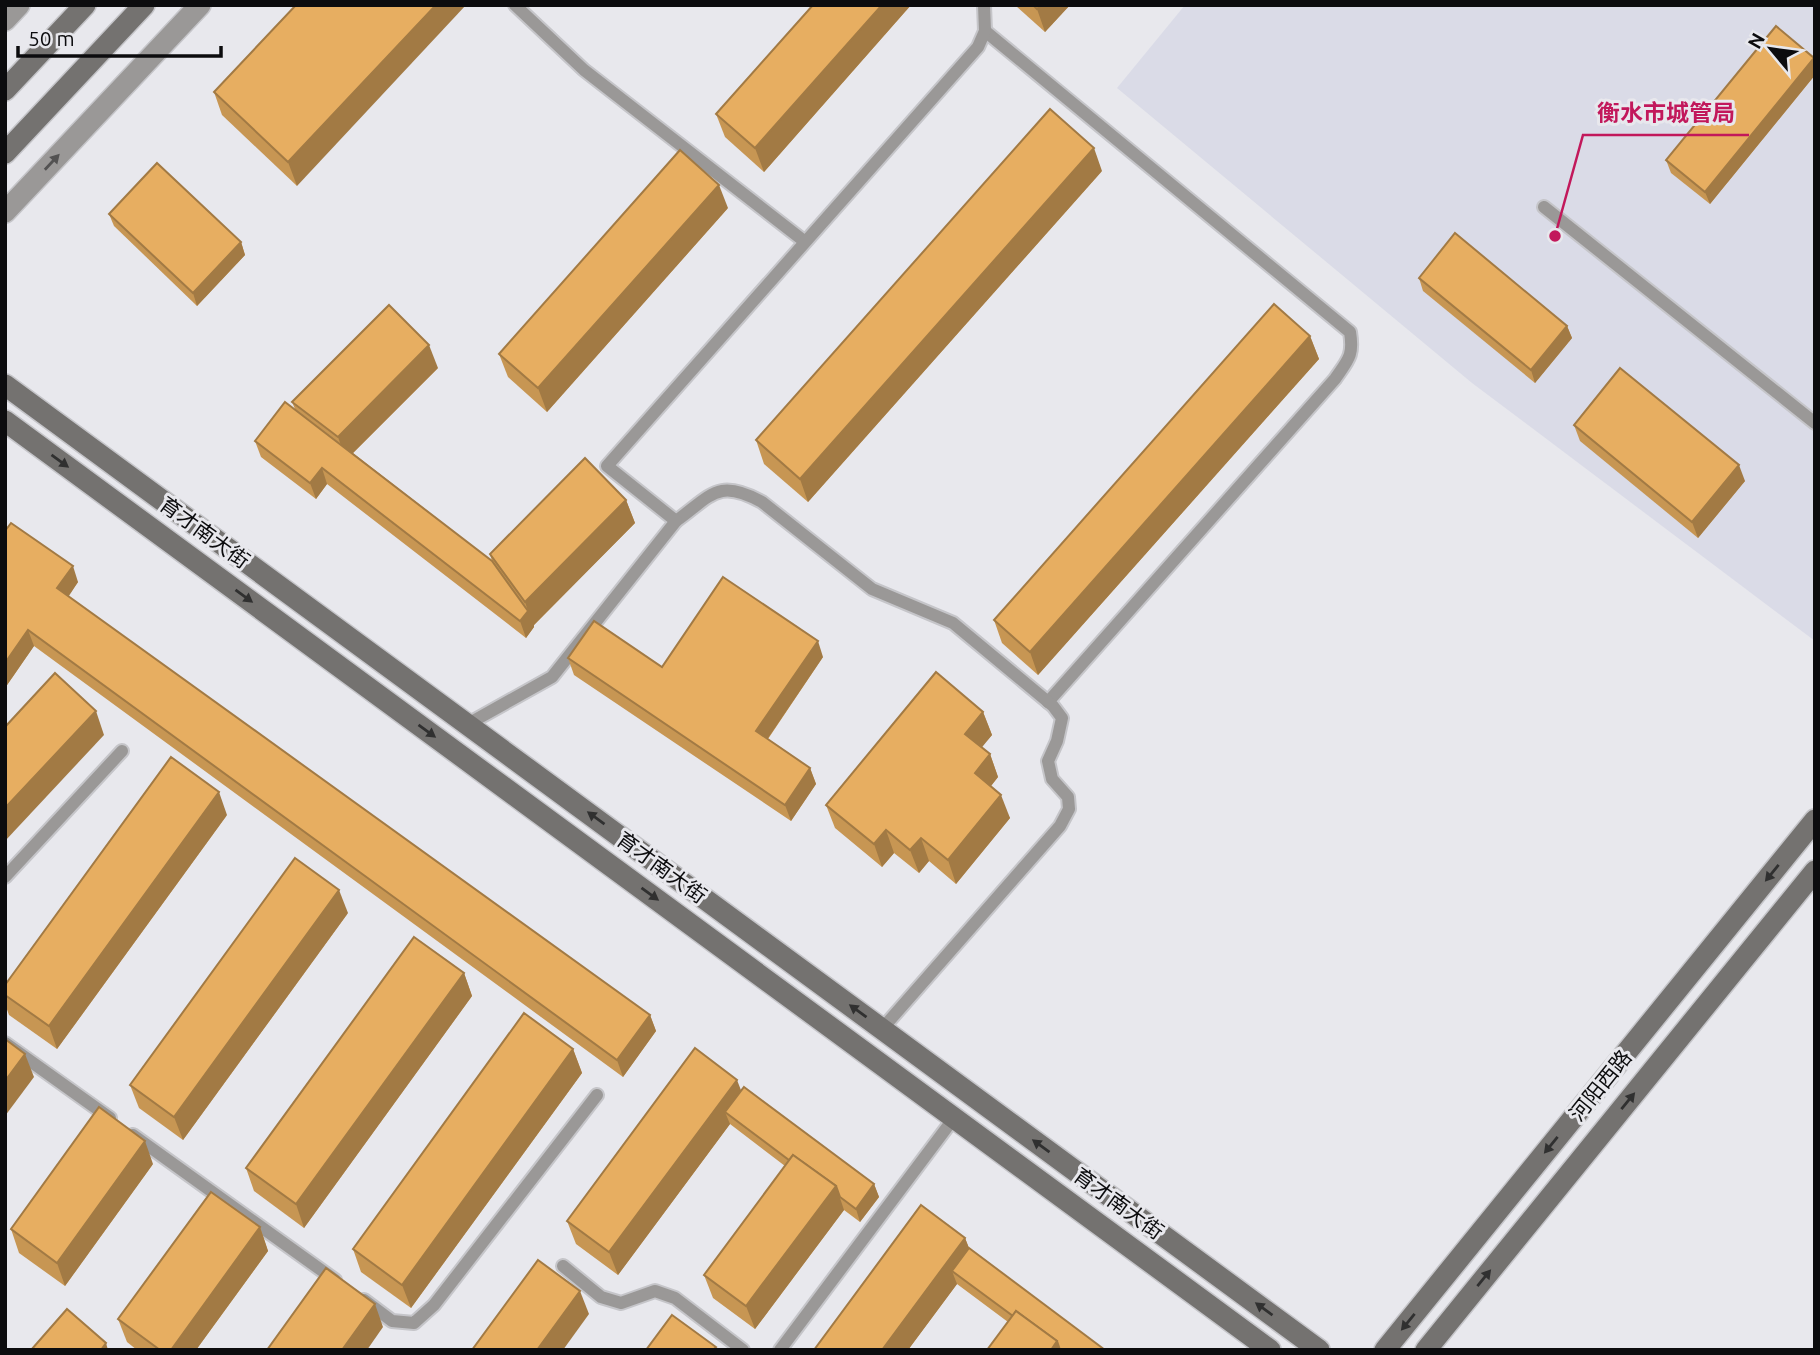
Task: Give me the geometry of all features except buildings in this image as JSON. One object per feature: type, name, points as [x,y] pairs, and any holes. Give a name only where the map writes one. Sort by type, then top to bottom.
[{"type":"main road","points":[[5,90],[85,5]]},
{"type":"main road","points":[[5,153],[144,5]]},
{"type":"main road","name":"育才南大街","points":[[5,385],[1319,1350]]},
{"type":"main road","name":"育才南大街","points":[[5,421],[1269,1350]]},
{"type":"main road","name":"河阳西路","points":[[1385,1350],[1815,820]]},
{"type":"main road","name":"河阳西路","points":[[1426,1350],[1815,870]]},
{"type":"street","points":[[5,20],[19,5]]},
{"type":"street","points":[[5,212],[200,5]]},
{"type":"lane","points":[[515,5],[584,70],[804,241]]},
{"type":"lane","points":[[676,521],[607,466],[978,47],[985,31],[984,5]]},
{"type":"lane","points":[[985,31],[1350,332],[1353,349],[1335,379],[1048,702]]},
{"type":"lane","points":[[1544,207],[1815,423]]},
{"type":"lane","points":[[468,724],[552,677],[676,521],[717,492],[729,488],[744,492],[762,502],[872,589],[953,623],[1048,702],[1062,718],[1057,741],[1048,761],[1052,779],[1068,797],[1069,810],[1060,826],[882,1029]]},
{"type":"lane","points":[[5,877],[122,751]]},
{"type":"lane","points":[[5,1043],[116,1122]]},
{"type":"lane","points":[[127,1130],[392,1321],[414,1323],[434,1305],[597,1095]]},
{"type":"lane","points":[[780,1350],[954,1118]]},
{"type":"lane","points":[[563,1266],[601,1297],[621,1303],[655,1291],[675,1298],[743,1350]]},
{"type":"shaded area","points":[[1185,5],[1815,5],[1815,641],[1472,383],[1117,88]]},
{"type":"place","name":"衡水市城管局","points":[[1555,236]]}]
